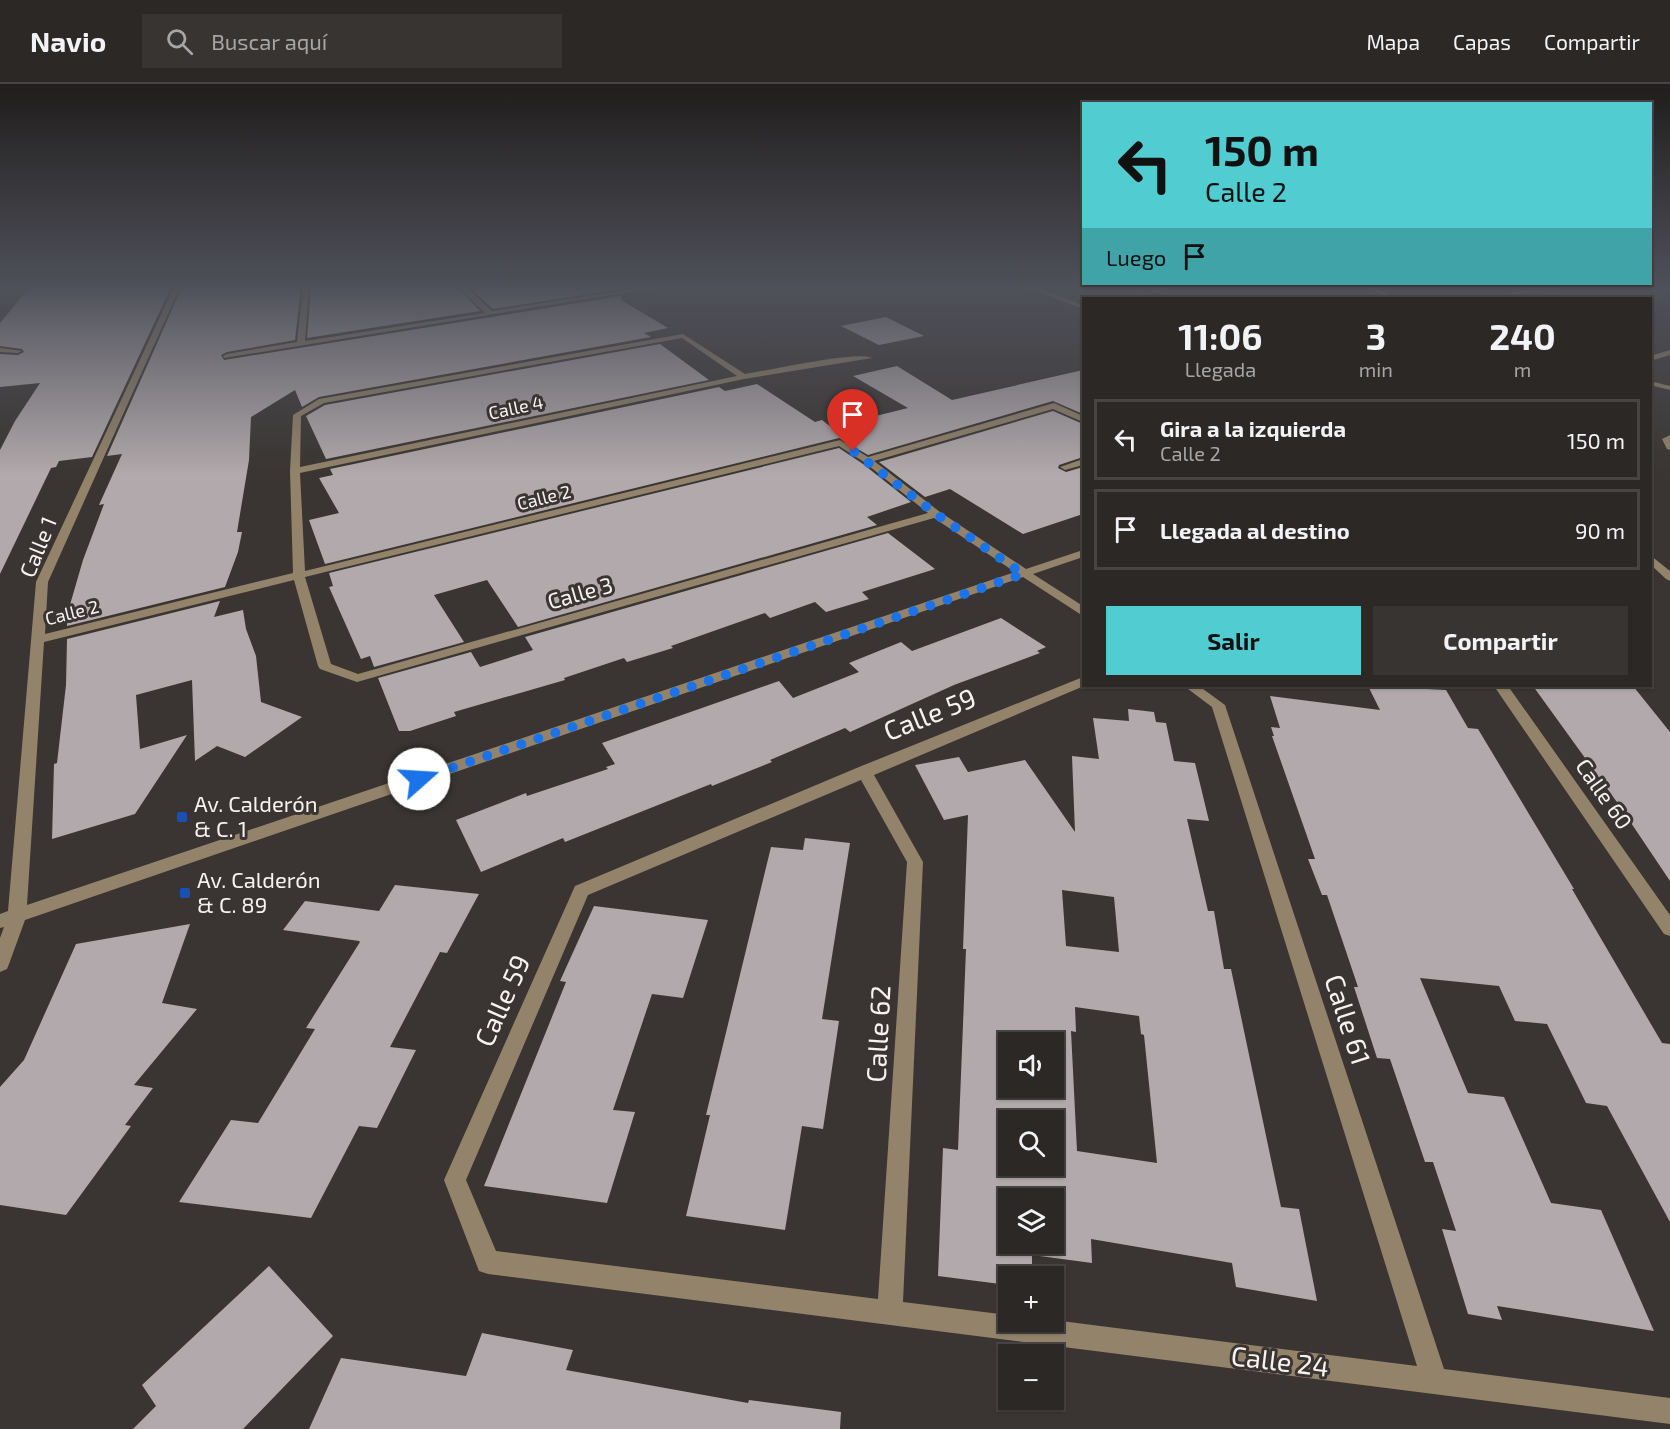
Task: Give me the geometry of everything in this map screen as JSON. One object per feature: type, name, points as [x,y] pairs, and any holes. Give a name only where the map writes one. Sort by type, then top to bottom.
[{"type":"street","points":[[0,350],[18,351]]},
{"type":"street","name":"Calle 1","points":[[0,964],[8,919],[39,639],[42,582],[147,350]]},
{"type":"street","points":[[227,356],[265,350]]},
{"type":"street","name":"Calle 4","points":[[299,577],[295,471],[297,414],[322,401],[607,350]]},
{"type":"street","name":"Calle 4","points":[[703,350],[744,377]]},
{"type":"street","points":[[1652,357],[1669,352]]},
{"type":"street","name":"Calle 4","points":[[295,471],[744,377],[848,359],[868,358]]},
{"type":"street","points":[[1652,384],[1670,388]]},
{"type":"street","points":[[867,460],[1054,406],[1082,419]]},
{"type":"street","points":[[1670,438],[1667,439],[1670,447]]},
{"type":"street","name":"Calle 2","points":[[39,639],[840,443],[867,460],[936,514],[1023,574]]},
{"type":"street","points":[[1065,467],[1082,462]]},
{"type":"street","name":"Calle 3","points":[[299,577],[325,666],[357,678],[936,514]]},
{"type":"street","points":[[8,919],[1082,553]]},
{"type":"street","points":[[1652,560],[1670,576]]},
{"type":"street","points":[[1023,574],[1082,611]]},
{"type":"street","name":"Calle 59","points":[[890,1313],[488,1262],[455,1180],[581,891],[1082,681]]},
{"type":"street","name":"Calle 61","points":[[1192,687],[1218,705],[1436,1382]]},
{"type":"street","name":"Calle 60","points":[[1501,687],[1670,929]]},
{"type":"street","name":"Calle 62","points":[[864,771],[915,862],[890,1313]]},
{"type":"street","name":"Calle 24","points":[[890,1313],[1670,1411]]},
{"type":"building","points":[[23,350],[142,350],[92,457],[59,461],[56,467],[51,468],[0,574],[0,450],[15,421],[40,383],[0,387],[0,354],[18,355],[24,352]]},
{"type":"building","points":[[154,350],[240,350],[221,355],[224,360],[287,350],[580,350],[319,397],[302,407],[295,390],[251,417],[249,460],[237,532],[242,532],[238,552],[225,587],[67,626],[67,615],[83,560],[104,504],[99,505],[122,454],[107,456]]},
{"type":"building","points":[[628,350],[668,350],[709,380],[326,459],[306,416],[325,405]]},
{"type":"building","points":[[897,366],[952,400],[1082,370],[1082,414],[1053,401],[868,455],[839,438],[325,564],[309,520],[339,513],[319,478],[333,475],[330,469],[719,387],[725,391],[757,384],[815,422],[822,420],[831,427],[908,408],[853,376]]},
{"type":"building","points":[[1053,411],[1082,424],[1082,457],[1059,465],[1058,468],[1066,472],[1082,467],[1082,514],[1023,534],[950,489],[925,497],[879,462]]},
{"type":"building","points":[[839,448],[911,502],[867,517],[877,525],[518,627],[487,580],[434,595],[464,642],[374,667],[370,656],[361,659],[329,587],[333,586],[329,573]]},
{"type":"building","points":[[888,533],[935,569],[862,592],[869,599],[826,612],[815,602],[770,618],[765,613],[671,646],[673,648],[627,662],[624,658],[564,678],[565,680],[454,712],[456,716],[410,731],[399,731],[378,678],[471,652],[480,667],[533,650],[525,637]]},
{"type":"building","points":[[220,601],[214,617],[243,610],[246,629],[256,656],[261,702],[302,717],[245,757],[217,746],[195,761],[192,680],[136,695],[140,749],[187,735],[135,814],[52,839],[54,764],[57,763],[66,685],[67,639]]},
{"type":"building","points":[[1001,618],[1046,647],[1037,651],[1040,653],[954,685],[850,732],[845,728],[770,760],[772,762],[565,842],[563,838],[481,872],[456,820],[526,793],[527,796],[608,769],[606,767],[615,764],[602,743],[779,681],[793,698],[859,672],[849,663],[901,642],[912,651]]},
{"type":"building","points":[[1368,687],[1446,690],[1468,728],[1478,729],[1574,889],[1572,889],[1662,1043],[1670,1044],[1670,1222],[1607,1106],[1586,1103],[1547,1024],[1515,1021],[1499,986],[1420,978],[1468,1093],[1504,1097],[1551,1203],[1601,1210],[1654,1331],[1497,1306],[1502,1320],[1468,1314],[1442,1229],[1456,1231],[1433,1162],[1425,1162],[1390,1059],[1377,1058],[1354,987],[1358,987],[1327,895],[1322,895],[1308,859],[1315,859],[1272,736],[1274,736],[1271,727],[1280,728],[1270,696],[1380,710]]},
{"type":"building","points":[[1534,687],[1634,687],[1670,732],[1670,881],[1619,805]]},
{"type":"building","points":[[1128,709],[1154,712],[1156,722],[1166,723],[1174,761],[1195,763],[1209,821],[1187,819],[1208,911],[1214,911],[1224,969],[1231,969],[1281,1207],[1299,1209],[1317,1301],[1236,1287],[1232,1263],[1091,1239],[1092,1263],[1032,1255],[1032,1266],[998,1266],[998,1284],[938,1276],[943,1148],[958,1150],[966,949],[963,949],[968,815],[944,820],[915,765],[959,757],[968,772],[1025,760],[1075,832],[1072,756],[1099,759],[1093,718],[1129,721]],"holes":[[[1062,890],[1114,897],[1119,952],[1066,946]],[[1075,1007],[1139,1016],[1141,1034],[1144,1035],[1157,1163],[1077,1151],[1071,1031],[1076,1032]]]},
{"type":"building","points":[[805,838],[850,843],[822,1019],[839,1021],[823,1129],[802,1126],[785,1230],[686,1216],[710,1115],[706,1115],[771,847],[803,850]]},
{"type":"building","points":[[395,885],[479,894],[447,953],[440,952],[390,1047],[416,1050],[377,1128],[359,1126],[311,1218],[179,1202],[231,1120],[258,1123],[315,1029],[306,1028],[360,942],[283,930],[305,901],[379,911]]},
{"type":"building","points":[[594,906],[708,920],[683,998],[652,994],[613,1110],[635,1112],[607,1203],[484,1186],[566,982],[560,981]]},
{"type":"building","points":[[190,924],[162,1003],[197,1009],[134,1085],[153,1088],[125,1125],[131,1126],[66,1215],[0,1205],[0,1087],[24,1060],[76,944]]},
{"type":"building","points":[[269,1266],[333,1336],[243,1429],[133,1429],[156,1406],[142,1385]]},
{"type":"building","points":[[482,1333],[573,1350],[566,1370],[748,1403],[749,1400],[841,1412],[840,1429],[309,1429],[341,1358],[466,1376]]},
{"type":"place","name":"Av. Calderón & C. 1","points":[[182,817]]},
{"type":"place","name":"Av. Calderón & C. 89","points":[[185,893]]},
{"type":"route","points":[[419,779],[1023,574],[936,514],[853,451]]}]
